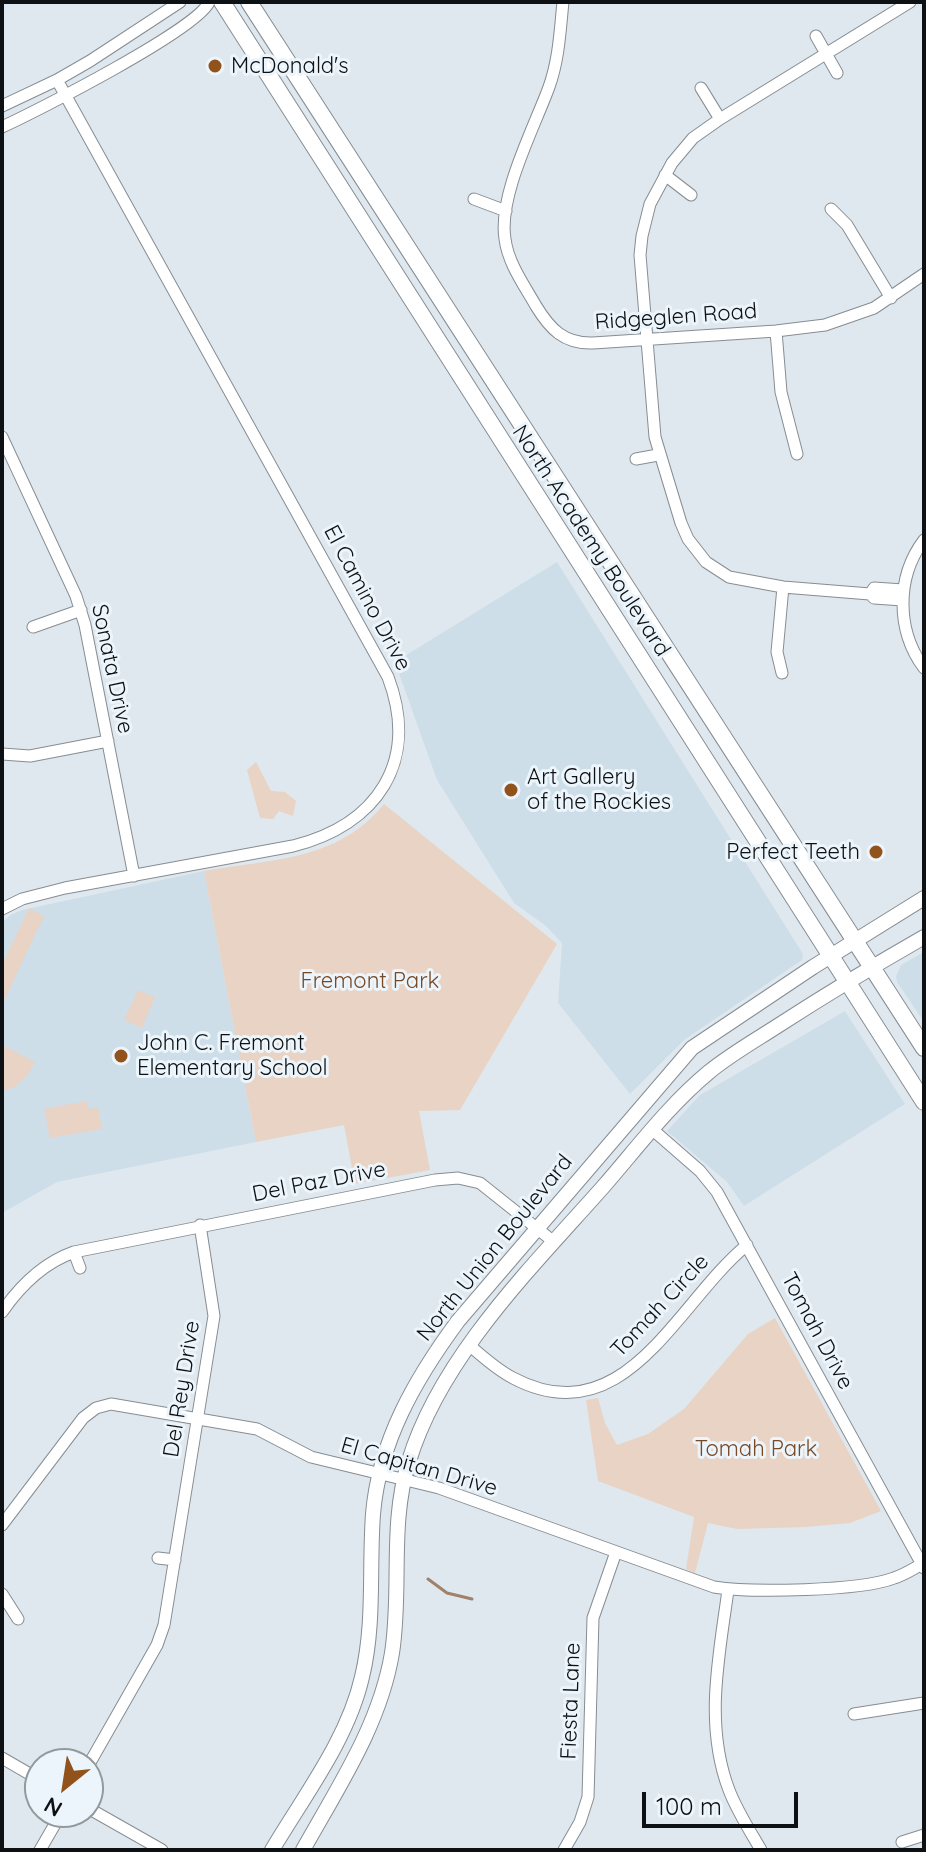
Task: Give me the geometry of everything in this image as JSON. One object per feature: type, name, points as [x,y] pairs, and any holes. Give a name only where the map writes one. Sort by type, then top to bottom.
[{"type":"highway","name":"North Academy Boulevard","points":[[222,2],[924,1102]]},
{"type":"highway","name":"North Academy Boulevard","points":[[249,2],[924,1048]]},
{"type":"main road","name":"North Union Boulevard","points":[[272,1850],[331,1751],[362,1680],[370,1623],[373,1511],[380,1474],[399,1414],[442,1343],[692,1048],[705,1036],[924,898]]},
{"type":"main road","name":"North Union Boulevard","points":[[303,1850],[359,1750],[385,1688],[392,1652],[396,1546],[404,1478],[426,1416],[451,1370],[554,1242],[687,1092],[722,1062],[924,937]]},
{"type":"street","points":[[2,106],[57,80],[180,2]]},
{"type":"street","points":[[2,126],[66,96],[125,61],[206,10],[209,2]]},
{"type":"street","name":"Ridgeglen Road","points":[[563,2],[559,45],[550,85],[508,196],[505,240],[510,259],[552,329],[561,337],[582,344],[776,331],[839,321],[891,298],[924,274]]},
{"type":"street","points":[[903,595],[874,588],[870,594],[783,587],[729,577],[706,562],[688,539],[658,455],[651,409],[640,255],[650,204],[665,175],[693,138],[910,2]]},
{"type":"street","points":[[816,36],[837,73]]},
{"type":"street","points":[[115,44],[125,61]]},
{"type":"street","name":"El Camino Drive","points":[[2,909],[22,899],[65,888],[293,846],[339,830],[364,811],[383,786],[397,750],[399,721],[393,691],[379,660],[57,80]]},
{"type":"street","points":[[550,85],[564,88]]},
{"type":"street","points":[[701,88],[720,119]]},
{"type":"street","points":[[665,175],[691,195]]},
{"type":"street","points":[[474,199],[506,211]]},
{"type":"street","points":[[831,209],[847,225],[891,298]]},
{"type":"street","points":[[776,331],[780,384],[797,454]]},
{"type":"street","name":"Sonata Drive","points":[[2,437],[81,610],[134,876]]},
{"type":"street","points":[[636,459],[658,455]]},
{"type":"street","points":[[924,540],[909,565],[903,595],[912,648],[924,668]]},
{"type":"street","points":[[782,673],[777,652],[783,587]]},
{"type":"street","points":[[33,627],[81,610]]},
{"type":"street","points":[[2,754],[30,756],[108,741]]},
{"type":"street","name":"Tomah Drive","points":[[653,1130],[709,1181],[923,1566]]},
{"type":"street","name":"Del Paz Drive","points":[[2,1312],[25,1283],[52,1263],[74,1252],[200,1225],[458,1178],[480,1183],[554,1242]]},
{"type":"street","name":"Del Rey Drive","points":[[98,1748],[157,1645],[164,1625],[214,1316],[200,1225]]},
{"type":"street","name":"Tomah Circle","points":[[469,1345],[504,1373],[531,1386],[569,1392],[603,1386],[624,1375],[646,1357],[721,1269],[747,1245]]},
{"type":"street","points":[[74,1252],[80,1268]]},
{"type":"street","name":"El Capitan Drive","points":[[2,1525],[83,1418],[96,1408],[111,1404],[257,1429],[311,1457],[439,1488],[701,1584],[728,1590],[862,1585],[895,1578],[923,1566]]},
{"type":"street","name":"Fiesta Lane","points":[[564,1850],[580,1822],[588,1797],[593,1618],[616,1552]]},
{"type":"street","points":[[158,1558],[175,1560]]},
{"type":"street","points":[[728,1590],[715,1688],[716,1742],[730,1793],[761,1850]]},
{"type":"street","points":[[2,1594],[18,1619]]},
{"type":"street","points":[[854,1714],[924,1703]]},
{"type":"street","points":[[2,1758],[24,1771]]},
{"type":"street","points":[[104,1817],[162,1850]]},
{"type":"street","points":[[40,1850],[53,1828]]},
{"type":"street","points":[[902,1842],[924,1835]]},
{"type":"shaded area","points":[[557,562],[803,954],[802,960],[684,1040],[630,1094],[558,1003],[562,943],[546,926],[514,903],[437,780],[395,662]]},
{"type":"shaded area","name":"John C. Fremont Elementary School","points":[[204,871],[256,1142],[57,1182],[2,1213],[2,922],[22,910]]},
{"type":"shaded area","points":[[924,952],[924,1022],[896,976],[901,965]]},
{"type":"shaded area","points":[[845,1011],[905,1104],[744,1206],[727,1182],[667,1131],[700,1095]]},
{"type":"green space","points":[[256,762],[271,791],[285,792],[296,801],[293,816],[279,811],[273,819],[260,818],[247,770]]},
{"type":"green space","name":"Fremont Park","points":[[384,804],[557,944],[460,1110],[419,1111],[430,1170],[355,1184],[344,1125],[256,1142],[204,871],[279,860],[325,847],[366,823]]},
{"type":"green space","points":[[29,908],[44,916],[2,1005],[2,965]]},
{"type":"green space","points":[[138,990],[155,997],[142,1028],[124,1020]]},
{"type":"green space","points":[[2,1045],[35,1062],[22,1081],[2,1091]]},
{"type":"green space","points":[[87,1101],[88,1109],[98,1107],[102,1129],[50,1138],[44,1109]]},
{"type":"green space","name":"Tomah Park","points":[[775,1318],[881,1511],[850,1523],[806,1527],[737,1529],[708,1523],[695,1573],[686,1569],[694,1517],[598,1481],[586,1400],[598,1398],[605,1423],[617,1445],[648,1434],[684,1409],[748,1334]]},
{"type":"waterway","points":[[428,1579],[447,1593],[472,1599]]},
{"type":"place","name":"McDonald's","points":[[215,66]]},
{"type":"place","name":"Art Gallery of the Rockies","points":[[511,790]]},
{"type":"place","name":"Perfect Teeth","points":[[876,852]]},
{"type":"place","name":"John C. Fremont Elementary School","points":[[121,1056]]}]
